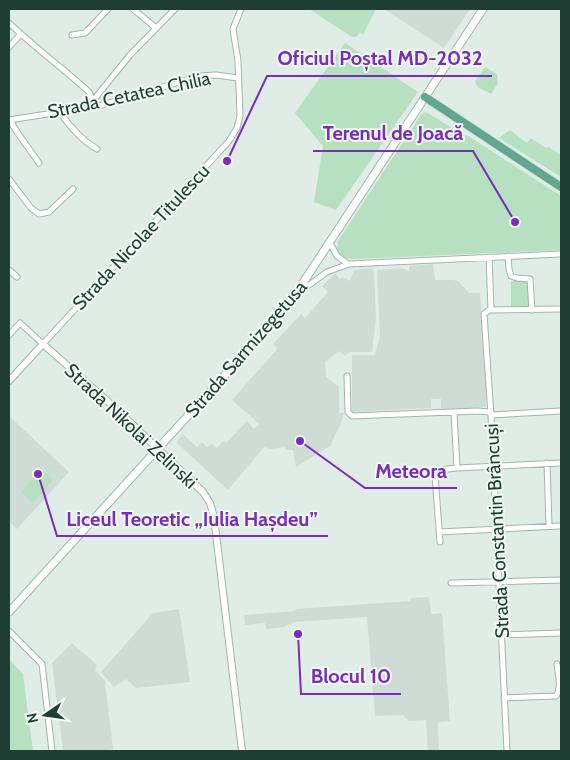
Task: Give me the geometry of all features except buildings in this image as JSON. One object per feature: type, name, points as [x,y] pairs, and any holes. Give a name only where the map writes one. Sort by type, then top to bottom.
[{"type":"main road","name":"Strada Sarmizegetusa","points":[[9,612],[288,307],[483,9]]},
{"type":"main road","points":[[425,97],[561,187]]},
{"type":"street","points":[[72,35],[85,33],[108,9]]},
{"type":"street","points":[[133,9],[156,28]]},
{"type":"street","points":[[89,108],[121,65],[175,9]]},
{"type":"street","name":"Strada Cetatea Chilia","points":[[10,120],[89,108],[199,76],[238,78],[233,29],[241,9]]},
{"type":"street","points":[[9,23],[89,92],[92,102]]},
{"type":"street","points":[[9,47],[20,34]]},
{"type":"street","name":"Strada Nicolae Titulescu","points":[[9,381],[229,141],[240,121],[238,78]]},
{"type":"street","points":[[60,112],[76,133],[87,144],[96,149]]},
{"type":"street","points":[[10,120],[39,163]]},
{"type":"street","points":[[9,179],[31,208],[39,214],[50,212],[72,189]]},
{"type":"street","points":[[330,243],[337,256],[349,264]]},
{"type":"street","points":[[297,294],[327,272],[349,264],[561,254]]},
{"type":"street","points":[[508,256],[509,269],[512,276],[530,278],[532,310]]},
{"type":"street","name":"Strada Constantin Brâncuși","points":[[489,257],[488,311],[484,316],[494,467],[506,751]]},
{"type":"street","points":[[9,270],[17,277]]},
{"type":"street","points":[[488,311],[561,309]]},
{"type":"street","points":[[9,335],[20,323],[43,344]]},
{"type":"street","name":"Strada Nikolai Zelinski","points":[[43,344],[114,407],[203,492],[213,513],[242,751]]},
{"type":"street","points":[[347,376],[348,412],[350,416],[454,412],[491,414],[561,411]]},
{"type":"street","points":[[454,412],[457,468]]},
{"type":"street","points":[[547,463],[549,526]]},
{"type":"street","points":[[440,542],[436,473],[443,469],[561,463]]},
{"type":"street","points":[[439,532],[561,526]]},
{"type":"street","points":[[451,583],[561,580]]},
{"type":"street","points":[[9,632],[39,659],[42,664],[52,751]]},
{"type":"street","points":[[502,635],[561,633]]},
{"type":"street","points":[[504,698],[556,696],[559,692],[557,664]]},
{"type":"shaded area","points":[[384,9],[470,9],[444,48]]},
{"type":"shaded area","points":[[433,264],[435,280],[458,281],[469,293],[480,293],[486,376],[486,407],[441,409],[441,399],[431,399],[431,408],[352,412],[352,355],[375,355],[380,335],[377,271],[401,268],[409,271],[409,266]]},
{"type":"shaded area","points":[[372,268],[374,272],[376,318],[372,352],[350,352],[345,356],[339,351],[325,362],[326,377],[339,387],[339,413],[344,413],[330,446],[296,467],[293,450],[286,450],[285,447],[271,449],[264,447],[228,490],[176,442],[183,434],[197,447],[202,442],[207,447],[212,444],[217,448],[223,441],[226,443],[247,421],[254,429],[259,424],[232,400],[278,348],[273,344],[301,314],[305,318],[328,292],[322,286],[335,274],[340,279],[342,277],[350,281],[354,270]]},
{"type":"shaded area","points":[[9,416],[69,472],[17,529],[9,521]]},
{"type":"shaded area","points":[[429,597],[431,614],[442,613],[450,721],[439,722],[439,750],[428,751],[426,720],[409,721],[404,715],[375,716],[367,617],[294,622],[284,627],[266,629],[265,623],[245,625],[244,615],[295,611],[296,609],[410,601],[411,598]]},
{"type":"shaded area","points":[[179,609],[190,682],[136,688],[126,679],[114,687],[101,672],[153,613]]},
{"type":"shaded area","points":[[72,643],[97,665],[95,670],[105,681],[113,749],[63,751],[52,663]]},
{"type":"green space","points":[[309,9],[376,9],[363,35],[360,33],[356,37],[352,37]]},
{"type":"green space","points":[[345,43],[418,92],[336,210],[314,202],[323,146],[295,113]]},
{"type":"green space","points":[[485,67],[497,74],[498,83],[491,94],[477,87],[475,81]]},
{"type":"green space","points":[[425,112],[465,136],[467,135],[561,196],[561,250],[355,259],[347,258],[340,254],[337,248],[338,241],[421,115]]},
{"type":"green space","points":[[510,130],[527,143],[531,138],[561,155],[561,177],[499,138]]},
{"type":"green space","points":[[511,281],[528,281],[529,307],[511,307]]},
{"type":"green space","points":[[41,469],[53,480],[33,503],[21,492]]},
{"type":"green space","points":[[9,659],[23,674],[33,751],[9,751]]},
{"type":"place","name":"Oficiul Poștal MD-2032","points":[[227,161]]},
{"type":"place","name":"Terenul de Joacă","points":[[515,222]]},
{"type":"place","name":"Meteora","points":[[300,441]]},
{"type":"place","name":"Liceul Teoretic „Iulia Hașdeu”","points":[[38,474]]},
{"type":"place","name":"Blocul 10","points":[[298,634]]}]
